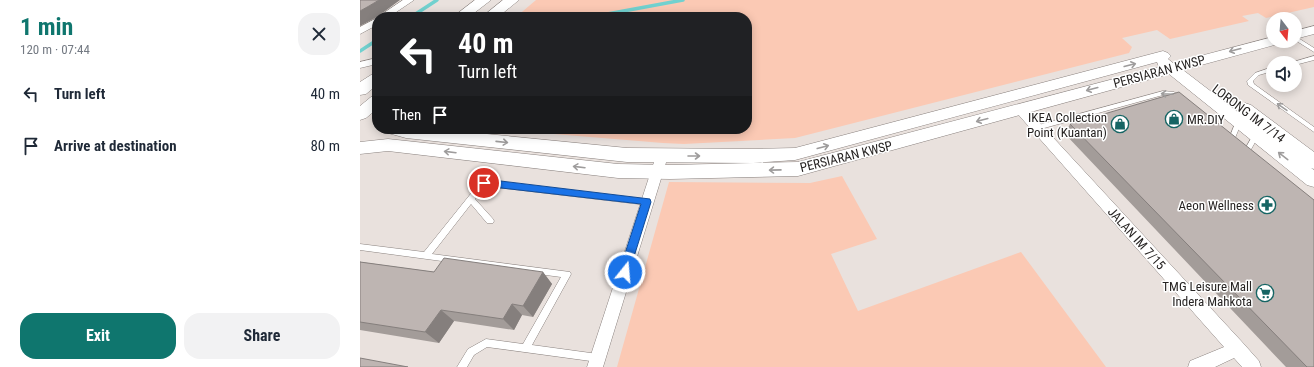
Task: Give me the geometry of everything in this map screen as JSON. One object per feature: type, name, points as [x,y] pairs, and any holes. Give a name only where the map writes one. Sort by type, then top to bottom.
[{"type":"street","points":[[391,12],[409,0]]},
{"type":"street","points":[[467,12],[484,0]]},
{"type":"street","points":[[496,12],[512,0]]},
{"type":"street","points":[[1302,20],[1314,16]]},
{"type":"street","points":[[360,32],[372,24]]},
{"type":"street","name":"PERSIARAN KWSP","points":[[425,134],[595,152],[659,164],[798,169],[1037,104],[1266,29]]},
{"type":"street","name":"PERSIARAN KWSP","points":[[360,148],[388,145],[607,170],[659,164],[795,154],[1025,92],[1266,41]]},
{"type":"street","name":"LORONG IM 7/14","points":[[1171,61],[1238,121],[1314,180]]},
{"type":"street","name":"LORONG IM 7/14","points":[[1171,61],[1314,162]]},
{"type":"street","points":[[360,65],[372,62]]},
{"type":"street","points":[[360,90],[372,82]]},
{"type":"street","points":[[1025,92],[1037,104]]},
{"type":"street","points":[[360,114],[372,105]]},
{"type":"street","name":"JALAN IM 7/15","points":[[1020,109],[1253,367]]},
{"type":"street","points":[[597,362],[659,164]]},
{"type":"street","points":[[1196,367],[1237,349]]},
{"type":"lane","points":[[1302,42],[1314,50]]},
{"type":"lane","points":[[1302,61],[1314,58]]},
{"type":"lane","points":[[1266,72],[1254,76],[1250,81],[1251,84],[1313,128]]},
{"type":"lane","points":[[1037,128],[1162,93],[1172,93],[1188,105]]},
{"type":"lane","points":[[1238,121],[1241,149]]},
{"type":"lane","points":[[1241,149],[1256,134]]},
{"type":"lane","points":[[1225,136],[1241,149]]},
{"type":"lane","points":[[426,256],[484,183],[647,202]]},
{"type":"lane","points":[[471,199],[490,222]]},
{"type":"lane","points":[[360,247],[567,274],[524,349]]},
{"type":"lane","points":[[462,367],[472,352],[486,344],[597,362]]},
{"type":"shaded area","points":[[536,0],[1314,0],[1314,7],[1292,12],[1266,12],[1266,18],[1258,13],[1242,16],[1249,21],[1170,39],[1157,30],[1122,38],[1132,47],[1129,53],[795,138],[684,144],[554,134],[752,134],[752,12],[522,12]]},
{"type":"shaded area","points":[[842,176],[877,239],[831,254],[858,311],[1021,252],[1106,367],[617,367],[669,182],[810,183]]},
{"type":"building","points":[[360,0],[379,0],[360,11]]},
{"type":"building","name":"TMG Leisure Mall Indera Mahkota","points":[[1179,92],[1314,200],[1314,367],[1307,367],[1070,124]]},
{"type":"building","points":[[444,258],[543,272],[523,306],[512,304],[503,319],[441,310],[425,332],[360,322],[360,262],[434,272]]},
{"type":"building","points":[[360,358],[408,367],[360,367]]},
{"type":"waterway","points":[[419,12],[437,0]]},
{"type":"waterway","points":[[618,12],[683,0]]},
{"type":"waterway","points":[[360,51],[372,43]]},
{"type":"place","name":"MR.DIY","points":[[1174,119]]},
{"type":"place","name":"IKEA Collection Point (Kuantan)","points":[[1120,124]]},
{"type":"place","name":"Aeon Wellness","points":[[1267,205]]},
{"type":"place","name":"TMG Leisure Mall Indera Mahkota","points":[[1265,293]]},
{"type":"route","points":[[484,183],[647,202],[625,272]]}]
